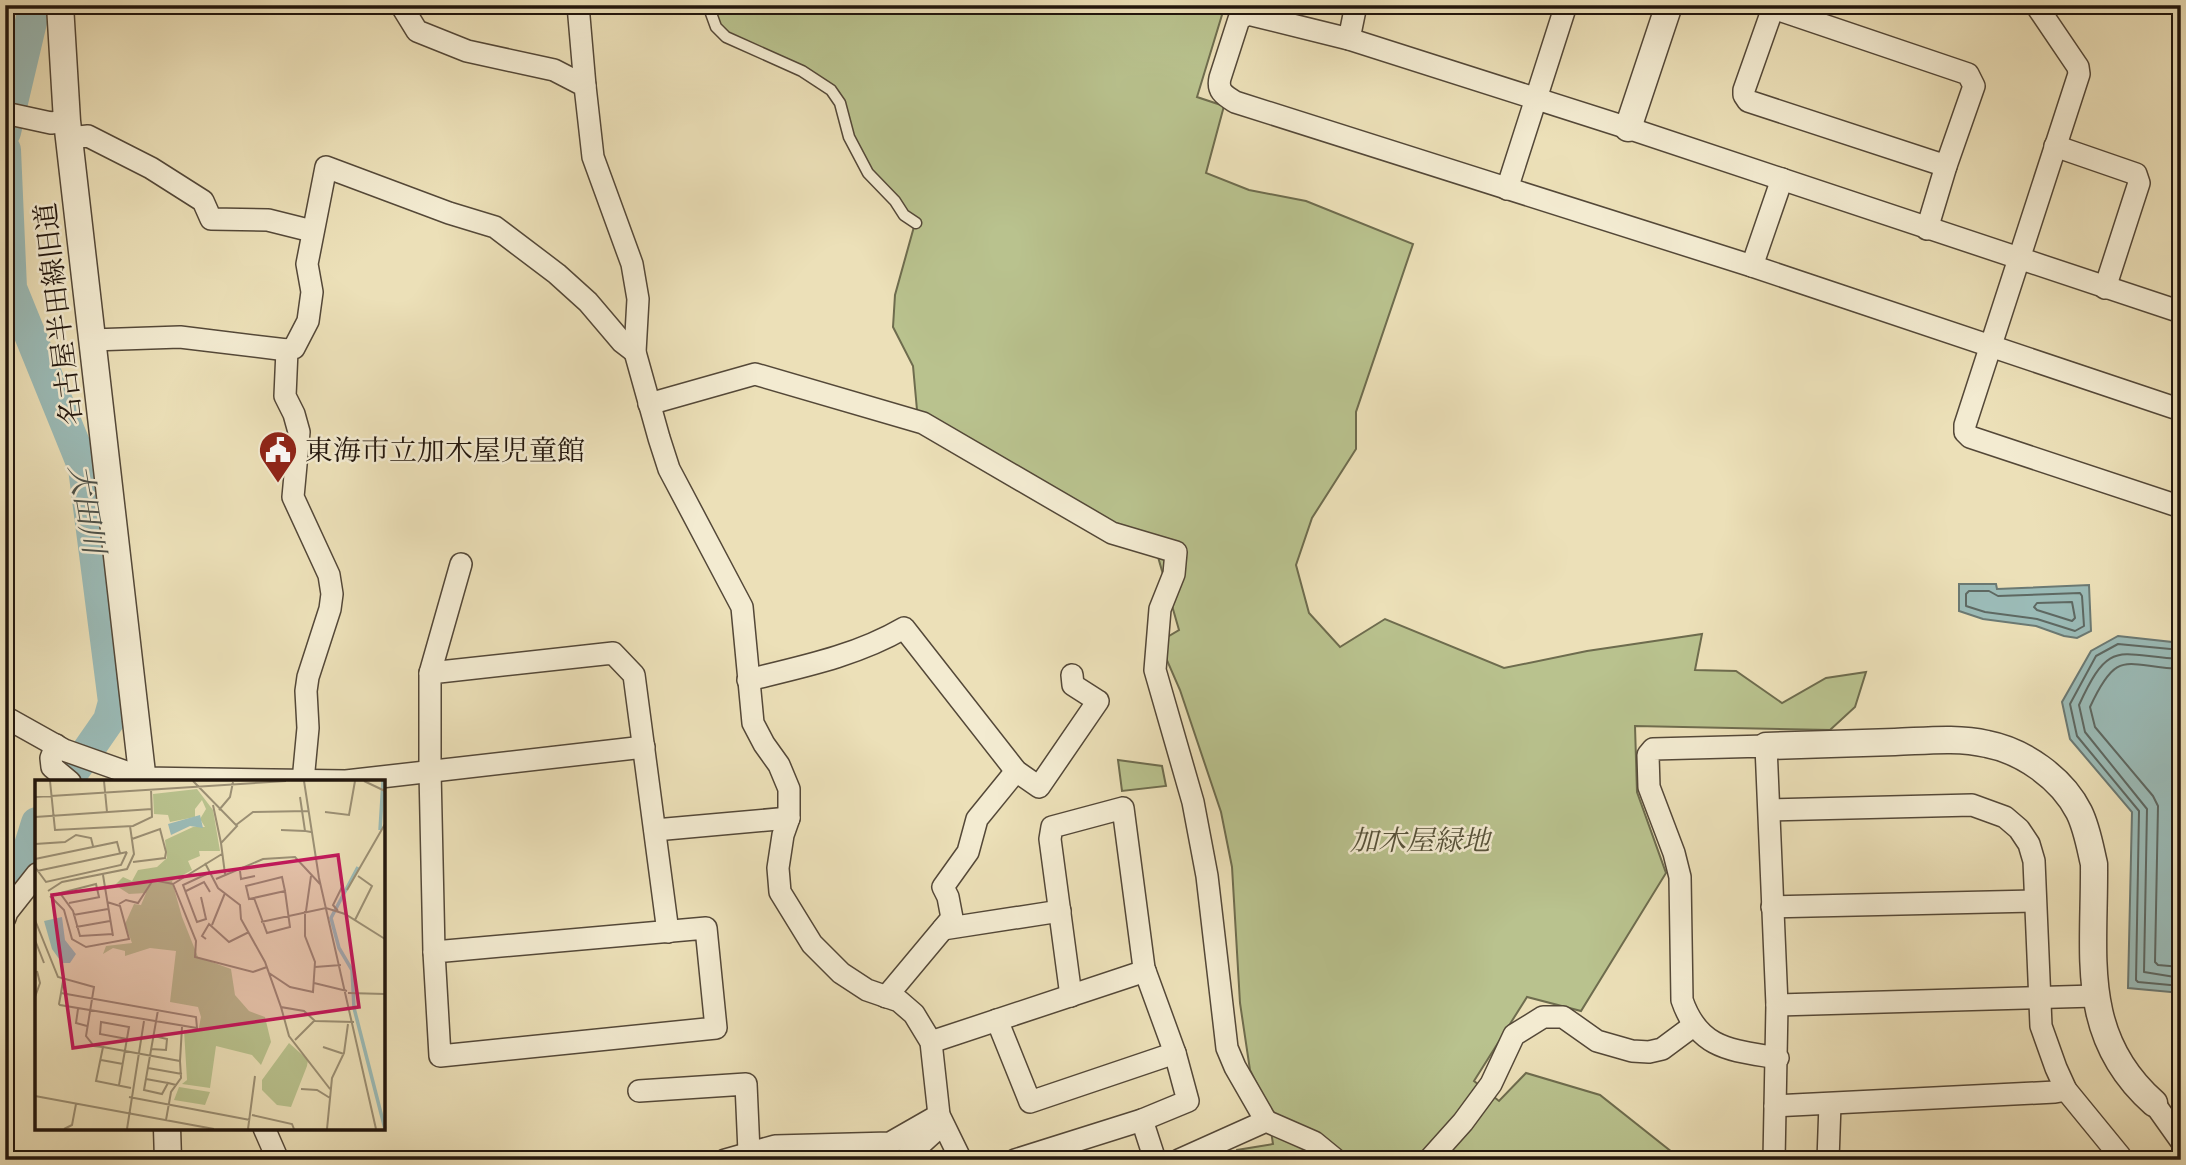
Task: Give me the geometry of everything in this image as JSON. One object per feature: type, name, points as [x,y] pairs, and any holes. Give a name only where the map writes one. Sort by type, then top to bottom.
[{"type":"street","name":"名古屋半田線旧道","points":[[60,5],[68,130],[143,780]]},
{"type":"street","points":[[401,5],[416,31],[467,51],[554,70],[585,86]]},
{"type":"street","points":[[578,5],[593,157],[632,264],[638,299],[635,352],[669,469],[742,607],[753,723],[779,765],[789,789],[789,818],[778,868],[780,892],[812,944],[841,972],[867,990],[900,1001],[914,1014],[931,1042],[939,1115],[961,1160]]},
{"type":"street","points":[[1349,39],[1356,5]]},
{"type":"street","points":[[1507,190],[1566,5]]},
{"type":"street","points":[[1628,128],[1669,5]]},
{"type":"street","points":[[2036,5],[2078,67],[2079,74],[1965,425],[1965,432],[1970,437],[2181,507]]},
{"type":"street","points":[[1927,229],[1974,86],[1968,74],[1774,7],[1744,90],[1748,101],[1946,166]]},
{"type":"street","points":[[2181,312],[1628,128],[1349,39],[1248,14],[1239,19],[1218,86],[1221,93],[1235,102],[1752,266],[2181,410]]},
{"type":"street","points":[[13,115],[51,123],[88,136],[150,168],[203,201],[211,219],[268,220],[312,231]]},
{"type":"street","points":[[2055,146],[2136,174],[2139,183],[2105,288]]},
{"type":"street","points":[[92,340],[180,337],[287,350],[294,348],[308,321],[312,292],[307,264],[326,167],[449,213],[495,227],[557,274],[588,303],[622,342],[635,352]]},
{"type":"street","points":[[1752,266],[1782,179]]},
{"type":"street","points":[[287,350],[285,396],[299,432],[293,497],[329,575],[332,594],[306,691],[308,728],[297,780]]},
{"type":"street","points":[[649,404],[755,374],[923,423],[1112,533],[1176,552],[1174,574],[1160,609],[1155,670],[1193,802],[1207,876],[1227,1048],[1266,1121],[1314,1142],[1336,1160]]},
{"type":"street","points":[[434,953],[706,928],[716,1028],[440,1056],[434,953],[430,673],[461,564]]},
{"type":"street","points":[[748,680],[842,656],[881,642],[904,628],[1016,771],[1039,787],[1098,701],[1073,685],[1072,675]]},
{"type":"street","points":[[430,673],[613,653],[634,674],[668,932]]},
{"type":"street","points":[[5,717],[60,748],[143,780]]},
{"type":"street","points":[[1777,1058],[1727,1049],[1707,1039],[1693,1026],[1682,1000],[1680,877],[1674,853],[1649,787],[1648,755],[1653,749],[1949,740],[1985,743],[2013,751],[2042,769],[2071,800],[2079,813],[2094,864],[2095,996],[2106,1040],[2142,1093],[2181,1122]]},
{"type":"street","points":[[1766,746],[1777,1005],[1774,1160]]},
{"type":"street","points":[[336,780],[374,779],[644,747]]},
{"type":"street","points":[[60,748],[51,758],[52,767],[65,778]]},
{"type":"street","points":[[886,997],[952,918],[943,887],[968,852],[977,819],[1016,771]]},
{"type":"street","points":[[1770,810],[1972,805],[2005,817],[2019,829],[2029,844],[2034,861],[2041,1026],[2066,1090],[2121,1160]]},
{"type":"street","points":[[1015,1160],[1142,1120],[1184,1105],[1188,1101],[1175,1053],[1145,971],[1124,808],[1052,827],[1050,839],[1071,996]]},
{"type":"street","points":[[655,830],[789,818]]},
{"type":"street","points":[[5,918],[35,877]]},
{"type":"street","points":[[1772,907],[2035,901]]},
{"type":"street","points":[[943,929],[1060,911]]},
{"type":"street","points":[[931,1042],[1145,971]]},
{"type":"street","points":[[1777,1005],[2095,996]]},
{"type":"street","points":[[1429,1160],[1463,1122],[1491,1084],[1514,1035],[1543,1017],[1563,1017],[1597,1041],[1632,1051],[1649,1052],[1662,1049],[1693,1026]]},
{"type":"street","points":[[997,1020],[1030,1101],[1175,1053]]},
{"type":"street","points":[[639,1091],[746,1084],[749,1152]]},
{"type":"street","points":[[1775,1106],[2066,1090]]},
{"type":"street","points":[[2154,1103],[2181,1141]]},
{"type":"street","points":[[1828,1160],[1830,1104]]},
{"type":"street","points":[[724,1160],[775,1146],[865,1152],[890,1143],[939,1115]]},
{"type":"street","points":[[902,1160],[935,1131],[939,1115]]},
{"type":"street","points":[[1142,1120],[1155,1160]]},
{"type":"street","points":[[1179,1160],[1266,1121]]},
{"type":"street","points":[[167,1130],[168,1160]]},
{"type":"street","points":[[265,1130],[278,1160]]},
{"type":"lane","points":[[708,5],[716,27],[726,37],[802,71],[831,90],[840,103],[849,136],[868,173],[895,201],[904,215],[916,223]]},
{"type":"green space","name":"加木屋緑地","points":[[708,5],[1225,5],[1197,97],[1224,106],[1206,173],[1249,190],[1306,201],[1413,244],[1356,412],[1356,449],[1312,518],[1296,565],[1309,613],[1340,647],[1385,619],[1504,668],[1587,651],[1702,634],[1695,670],[1736,671],[1782,703],[1826,678],[1866,672],[1855,707],[1830,730],[1635,726],[1637,792],[1666,873],[1581,1011],[1527,997],[1474,1081],[1499,1101],[1526,1073],[1600,1095],[1682,1160],[1230,1160],[1237,1150],[1273,1144],[1267,1105],[1250,1070],[1240,1003],[1232,867],[1221,812],[1180,690],[1159,642],[1179,630],[1156,550],[918,421],[913,366],[893,327],[895,295],[915,223],[868,173],[831,90],[727,38]]},
{"type":"green space","points":[[1118,760],[1162,766],[1166,786],[1122,791]]},
{"type":"water","points":[[1959,584],[1996,584],[1997,589],[2089,585],[2091,631],[2077,638],[2036,626],[1983,619],[1959,611]]},
{"type":"water","points":[[2118,636],[2181,643],[2181,993],[2128,988],[2132,812],[2070,739],[2062,702],[2091,651]]},
{"type":"waterway","name":"大田川","points":[[5,132],[35,5]]},
{"type":"waterway","name":"大田川","points":[[5,150],[11,288],[84,468],[114,702],[109,720],[67,780]]},
{"type":"waterway","name":"大田川","points":[[5,889],[23,868],[35,829]]},
{"type":"place","name":"東海市立加木屋児童館","points":[[278,484]]}]
